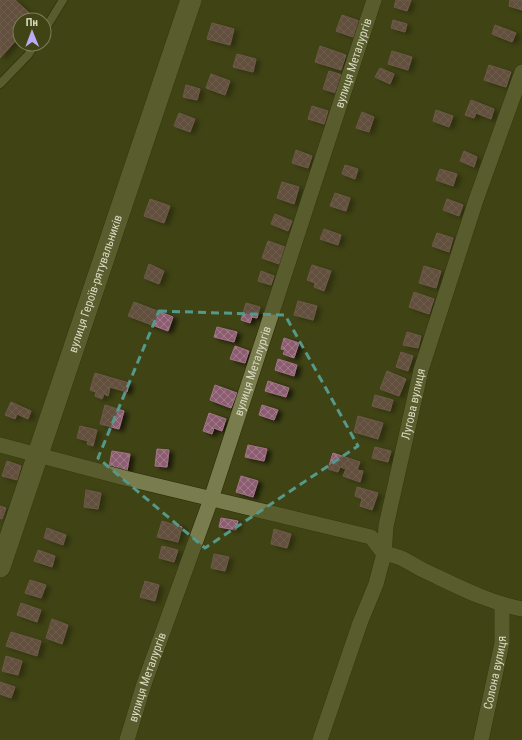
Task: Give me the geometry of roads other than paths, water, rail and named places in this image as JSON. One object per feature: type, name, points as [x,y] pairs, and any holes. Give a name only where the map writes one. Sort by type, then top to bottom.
[{"type":"street","name":"вулиця Героїв-рятувальників","points":[[0,567],[191,0]]},
{"type":"street","name":"вулиця Металургів","points":[[127,740],[144,684],[211,499],[374,0]]},
{"type":"street","name":"Лугова вулиця","points":[[320,740],[360,623],[376,584],[384,554],[386,526],[422,370],[476,200],[522,72]]},
{"type":"street","points":[[0,445],[38,456],[211,499],[371,537],[384,554],[395,555],[478,596],[502,605],[522,609]]},
{"type":"street","name":"Солона вулиця","points":[[481,740],[502,643],[502,605]]},
{"type":"lane","points":[[52,18],[63,0]]},
{"type":"lane","points":[[0,84],[29,52]]}]
